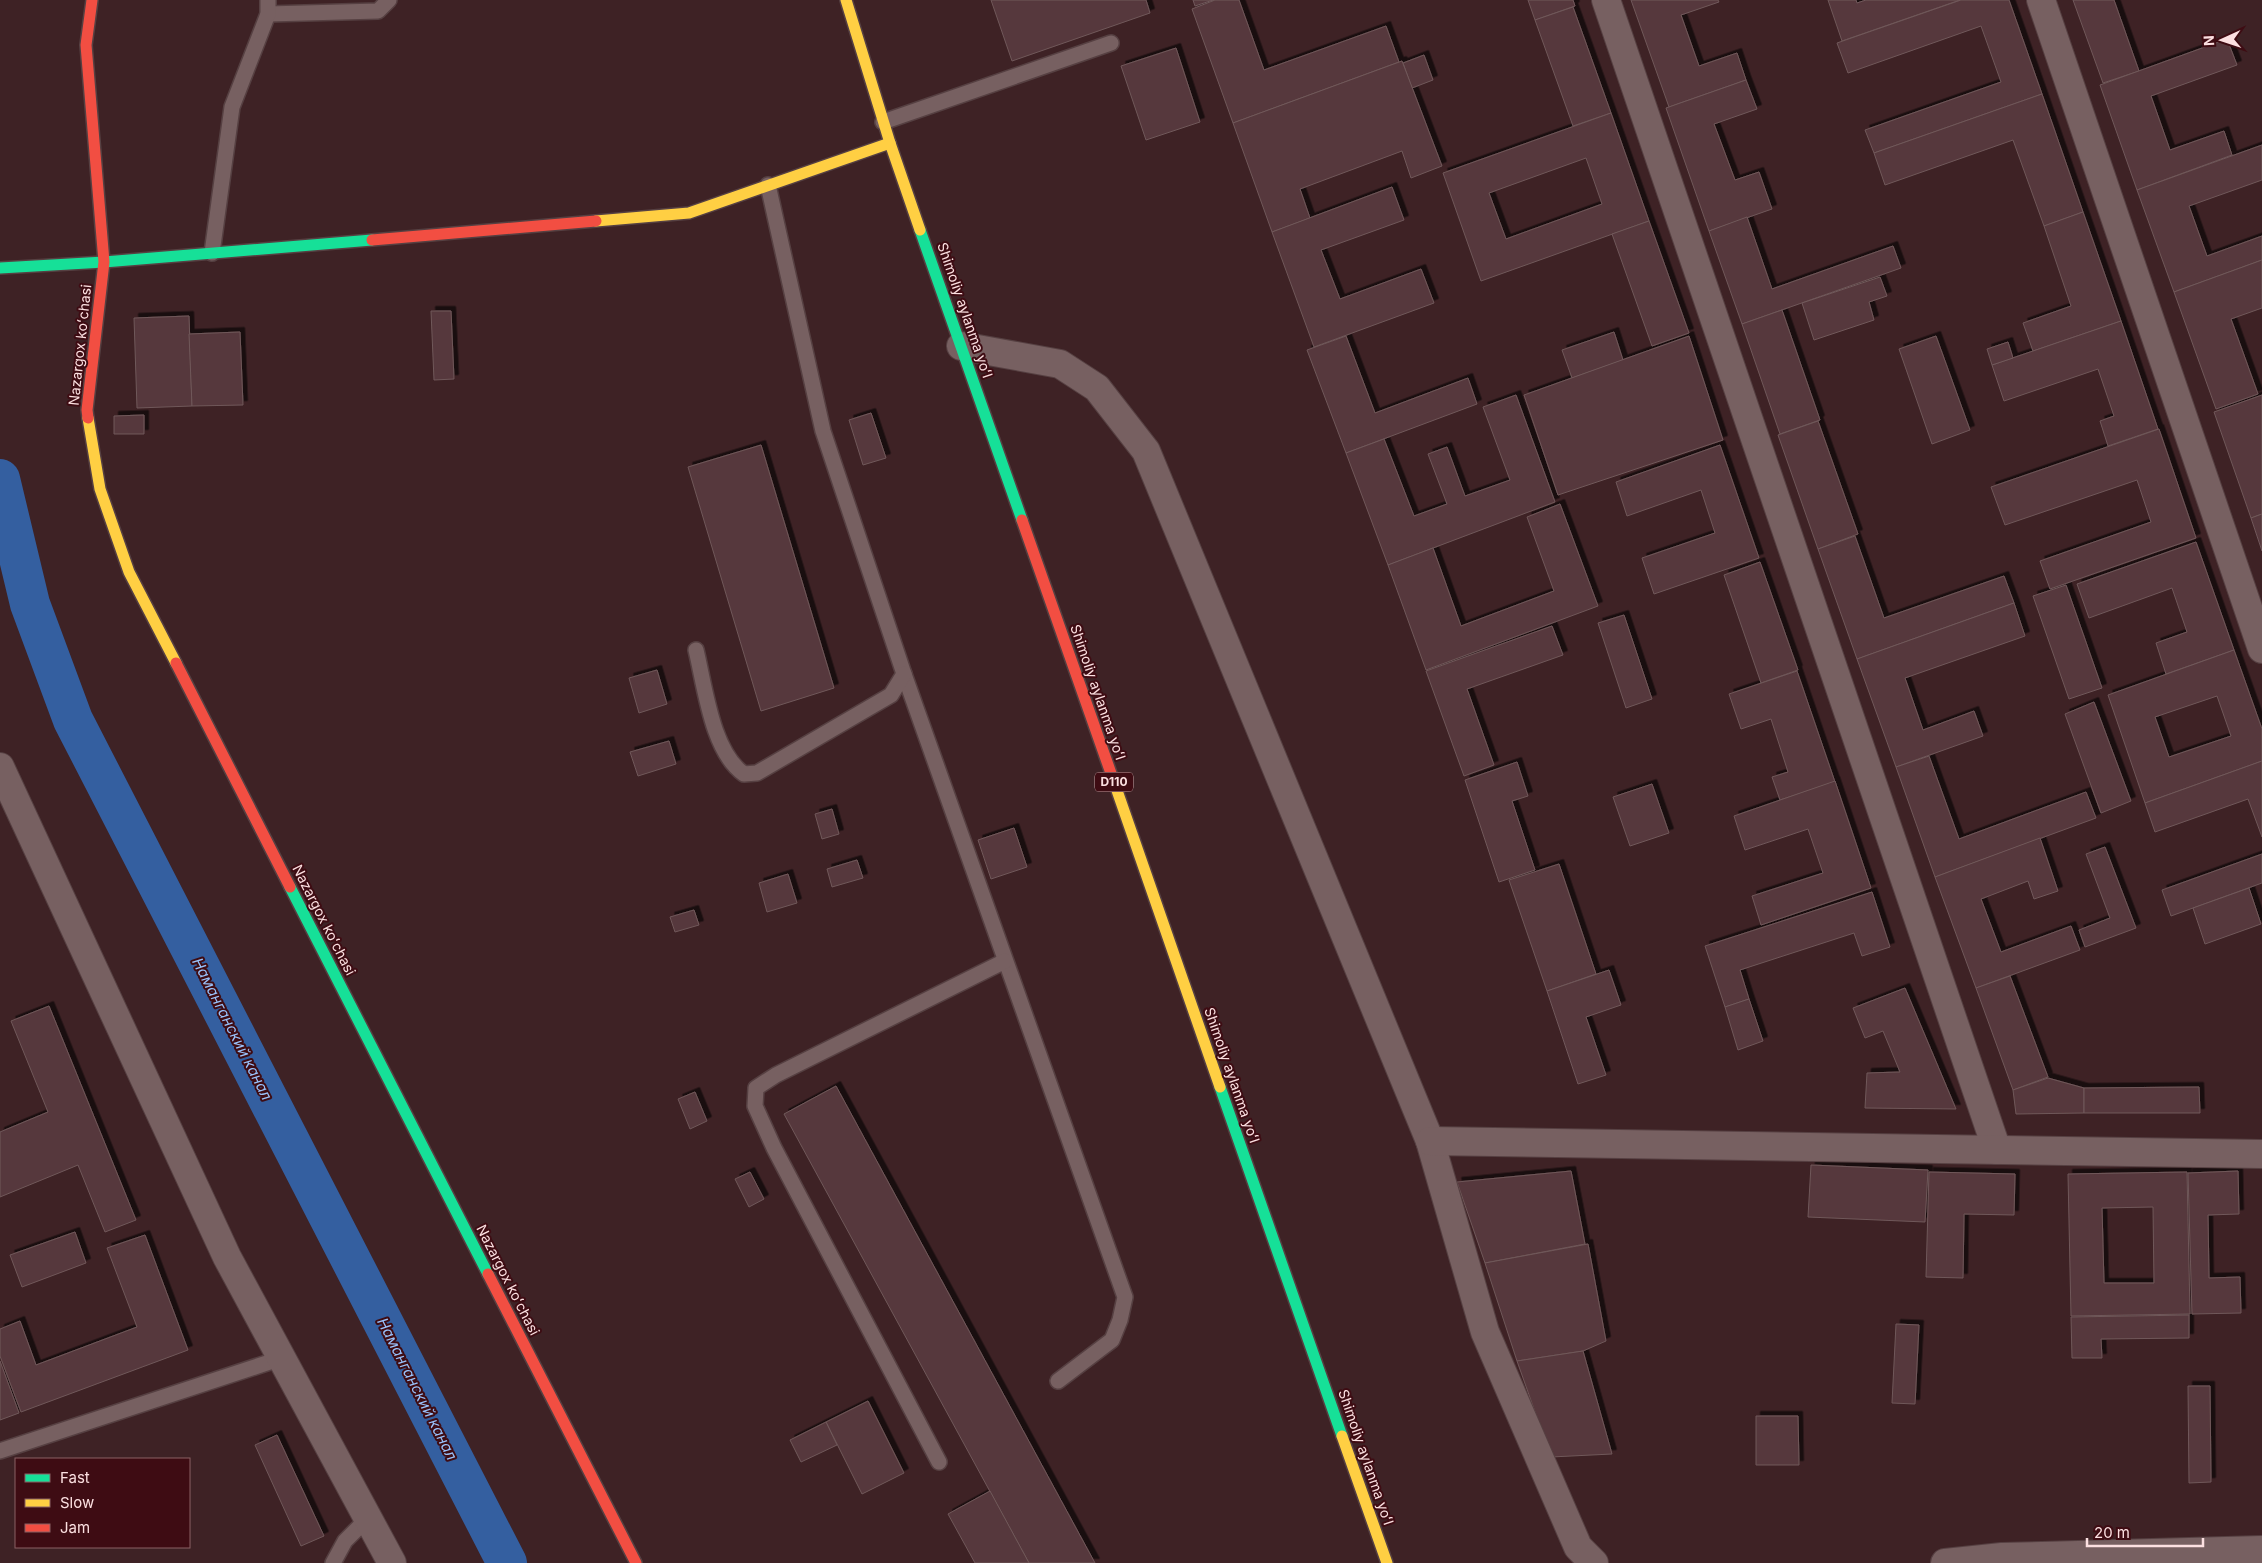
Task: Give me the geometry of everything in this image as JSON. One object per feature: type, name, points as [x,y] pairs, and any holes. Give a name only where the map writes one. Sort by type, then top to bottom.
[{"type":"main road","name":"Nazargox koʻchasi","points":[[92,0],[86,46],[104,262],[87,410],[100,489],[129,572],[636,1563]]},
{"type":"main road","name":"Shimoliy aylanma yoʻl","points":[[846,0],[890,143],[1387,1563]]},
{"type":"main road","points":[[0,268],[104,262],[689,213],[890,143]]},
{"type":"street","points":[[1606,0],[1997,1150]]},
{"type":"street","points":[[2041,0],[2262,649]]},
{"type":"street","points":[[962,346],[1060,364],[1097,388],[1146,450],[1430,1141],[1485,1332],[1578,1547],[1594,1563]]},
{"type":"street","points":[[0,768],[227,1257],[392,1563]]},
{"type":"street","points":[[1430,1141],[2262,1154]]},
{"type":"street","points":[[1945,1563],[2002,1558],[2262,1550]]},
{"type":"lane","points":[[212,253],[232,107],[268,7],[378,11],[389,0]]},
{"type":"lane","points":[[883,122],[1111,43]]},
{"type":"lane","points":[[768,185],[823,431],[904,674],[1126,1297],[1112,1340],[1058,1381]]},
{"type":"lane","points":[[696,650],[714,725],[733,767],[744,774],[757,773],[885,699],[891,695],[904,674]]},
{"type":"lane","points":[[939,1462],[774,1148],[756,1106],[756,1088],[776,1075],[1005,960]]},
{"type":"lane","points":[[0,1451],[282,1358]]},
{"type":"lane","points":[[333,1563],[345,1541],[368,1518]]},
{"type":"building","points":[[991,0],[1146,0],[1150,13],[1012,61]]},
{"type":"building","points":[[1193,0],[1213,0],[1195,6]]},
{"type":"building","points":[[1215,0],[1239,0],[1264,70],[1386,26],[1399,62],[1233,123],[1192,9]]},
{"type":"building","points":[[1528,0],[1573,0],[1575,6],[1535,20]]},
{"type":"building","points":[[1631,0],[1718,0],[1719,2],[1681,15],[1699,66],[1737,53],[1746,80],[1669,107]]},
{"type":"building","points":[[1828,0],[1856,0],[1857,3],[1866,0],[1960,0],[1842,41]]},
{"type":"building","points":[[1961,0],[2009,0],[2042,94],[1874,153],[1865,130],[2001,82],[1981,26],[1848,73],[1837,43]]},
{"type":"building","points":[[2073,0],[2114,0],[2139,71],[2103,83]]},
{"type":"building","points":[[1573,7],[1611,113],[1573,126],[1535,20]]},
{"type":"building","points":[[2227,39],[2237,65],[2151,96],[2170,150],[2224,131],[2232,155],[2137,190],[2100,85]]},
{"type":"building","points":[[1176,48],[1200,122],[1146,140],[1121,66]]},
{"type":"building","points":[[1424,55],[1433,80],[1412,88],[1403,63]]},
{"type":"building","points":[[1402,61],[1442,166],[1411,178],[1402,151],[1300,189],[1310,218],[1272,232],[1233,123]]},
{"type":"building","points":[[1746,80],[1757,109],[1714,124],[1735,180],[1759,172],[1772,209],[1709,231],[1666,108]]},
{"type":"building","points":[[2042,94],[2083,212],[2044,226],[2013,140],[1885,185],[1874,153]]},
{"type":"building","points":[[1611,113],[1649,221],[1481,281],[1443,173]],"holes":[[[1586,158],[1602,204],[1506,239],[1489,193]]]},
{"type":"building","points":[[2262,145],[2262,180],[2189,206],[2207,256],[2262,236],[2262,260],[2174,292],[2137,190]]},
{"type":"building","points":[[1392,187],[1404,220],[1321,250],[1340,299],[1421,269],[1434,303],[1314,347],[1272,232]]},
{"type":"building","points":[[2083,212],[2121,321],[2033,351],[2023,323],[2071,306],[2044,226]]},
{"type":"building","points":[[1747,217],[1772,289],[1893,246],[1901,268],[1742,324],[1709,231]]},
{"type":"building","points":[[1649,221],[1689,333],[1652,346],[1612,234]]},
{"type":"building","points":[[2262,260],[2262,308],[2231,319],[2258,394],[2216,409],[2174,292]]},
{"type":"building","points":[[1880,277],[1887,296],[1869,302],[1874,320],[1814,340],[1802,303]]},
{"type":"building","points":[[1782,310],[1820,420],[1780,434],[1742,324]]},
{"type":"building","points":[[431,311],[451,311],[454,379],[434,380]]},
{"type":"building","points":[[189,316],[192,406],[137,408],[134,318]]},
{"type":"building","points":[[2121,321],[2158,429],[2108,446],[2100,421],[2114,416],[2098,369],[2004,401],[1992,365]]},
{"type":"building","points":[[240,332],[243,405],[192,406],[189,334]]},
{"type":"building","points":[[1614,332],[1623,360],[1572,378],[1562,350]]},
{"type":"building","points":[[1346,336],[1375,413],[1468,378],[1477,404],[1346,453],[1307,350]]},
{"type":"building","points":[[1689,336],[1723,440],[1558,495],[1524,395]]},
{"type":"building","points":[[1936,336],[1970,430],[1932,444],[1899,349]]},
{"type":"building","points":[[2008,342],[2013,358],[1992,365],[1987,349]]},
{"type":"building","points":[[1516,395],[1555,502],[1388,565],[1346,453],[1384,439],[1414,516],[1447,504],[1428,454],[1447,447],[1465,496],[1510,480],[1483,407]]},
{"type":"building","points":[[2262,395],[2262,514],[2251,518],[2214,412]]},
{"type":"building","points":[[871,413],[886,458],[863,465],[849,420]]},
{"type":"building","points":[[144,415],[144,434],[114,434],[114,416]]},
{"type":"building","points":[[1818,421],[1858,534],[1818,549],[1778,435]]},
{"type":"building","points":[[2159,429],[2196,538],[2050,589],[2040,561],[2151,522],[2137,480],[2005,525],[1991,487]]},
{"type":"building","points":[[761,445],[834,688],[761,711],[688,467]]},
{"type":"building","points":[[1720,445],[1759,558],[1654,594],[1642,558],[1715,533],[1701,490],[1627,516],[1616,482]]},
{"type":"building","points":[[1560,504],[1598,606],[1426,670],[1388,565],[1433,548],[1461,626],[1554,591],[1527,517]]},
{"type":"building","points":[[2262,514],[2262,551],[2251,518]]},
{"type":"building","points":[[1855,536],[1884,618],[2004,576],[2014,603],[1857,659],[1818,549]]},
{"type":"building","points":[[2196,542],[2234,650],[2166,674],[2156,643],[2187,632],[2172,588],[2089,618],[2077,584]]},
{"type":"building","points":[[1760,562],[1798,670],[1761,683],[1724,575]]},
{"type":"building","points":[[2066,585],[2102,688],[2069,699],[2033,596]]},
{"type":"building","points":[[2014,603],[2025,636],[1905,678],[1923,730],[1974,711],[1983,736],[1896,767],[1857,659]]},
{"type":"building","points":[[1624,615],[1652,699],[1626,708],[1598,623]]},
{"type":"building","points":[[1552,626],[1563,655],[1467,689],[1494,765],[1464,776],[1426,671]]},
{"type":"building","points":[[2234,650],[2262,729],[2262,761],[2145,803],[2108,695]],"holes":[[[2217,696],[2231,736],[2169,757],[2155,717]]]},
{"type":"building","points":[[657,670],[667,704],[639,713],[629,678]]},
{"type":"building","points":[[1797,671],[1835,782],[1780,800],[1772,777],[1788,772],[1771,719],[1741,729],[1729,694]]},
{"type":"building","points":[[2094,702],[2131,801],[2101,813],[2065,714]]},
{"type":"building","points":[[669,741],[676,764],[638,776],[630,752]]},
{"type":"building","points":[[1929,756],[1959,839],[2086,792],[2096,818],[1935,877],[1896,767]]},
{"type":"building","points":[[2262,761],[2262,837],[2248,799],[2155,832],[2145,803]]},
{"type":"building","points":[[1517,762],[1528,796],[1512,801],[1535,870],[1499,882],[1465,780]]},
{"type":"building","points":[[1835,781],[1871,888],[1761,925],[1752,896],[1823,873],[1808,829],[1745,850],[1734,816]]},
{"type":"building","points":[[1652,784],[1669,833],[1630,846],[1613,797]]},
{"type":"building","points":[[832,809],[839,834],[822,839],[815,814]]},
{"type":"building","points":[[1014,828],[1027,867],[991,879],[978,840]]},
{"type":"building","points":[[2040,838],[2058,891],[2034,899],[2028,881],[1981,899],[2001,952],[2071,926],[2080,950],[1976,988],[1935,877]]},
{"type":"building","points":[[2105,847],[2136,928],[2085,947],[2079,930],[2110,918],[2086,854]]},
{"type":"building","points":[[2262,854],[2262,883],[2171,916],[2162,890]]},
{"type":"building","points":[[857,860],[863,878],[832,887],[827,869]]},
{"type":"building","points":[[1559,864],[1596,974],[1547,991],[1509,880]]},
{"type":"building","points":[[788,874],[797,903],[767,912],[759,883]]},
{"type":"building","points":[[2249,888],[2261,924],[2205,944],[2193,908]]},
{"type":"building","points":[[1872,892],[1890,947],[1862,956],[1854,933],[1740,970],[1749,999],[1725,1007],[1705,946]]},
{"type":"building","points":[[694,910],[699,925],[675,932],[670,917]]},
{"type":"building","points":[[1609,970],[1621,1005],[1586,1017],[1606,1075],[1578,1084],[1547,991]]},
{"type":"building","points":[[2010,976],[2048,1077],[2013,1090],[1976,988]]},
{"type":"building","points":[[1905,988],[1956,1109],[1865,1108],[1867,1073],[1900,1072],[1883,1031],[1865,1038],[1853,1008]]},
{"type":"building","points":[[1749,999],[1763,1041],[1738,1050],[1725,1007]]},
{"type":"building","points":[[49,1006],[136,1220],[105,1232],[78,1165],[0,1197],[0,1132],[48,1112],[11,1021]]},
{"type":"building","points":[[2048,1078],[2084,1088],[2084,1113],[2016,1114],[2013,1090]]},
{"type":"building","points":[[836,1086],[1095,1563],[1029,1563],[784,1114]]},
{"type":"building","points":[[2199,1087],[2200,1113],[2084,1113],[2084,1088]]},
{"type":"building","points":[[695,1092],[707,1121],[690,1129],[678,1099]]},
{"type":"building","points":[[1811,1165],[1928,1170],[1925,1222],[1808,1217]]},
{"type":"building","points":[[1571,1171],[1585,1244],[1485,1263],[1457,1182]]},
{"type":"building","points":[[2238,1171],[2239,1214],[2208,1215],[2209,1278],[2240,1277],[2241,1313],[2192,1314],[2188,1173]]},
{"type":"building","points":[[750,1172],[764,1199],[749,1207],[735,1179]]},
{"type":"building","points":[[1929,1172],[2015,1174],[2014,1215],[1964,1214],[1963,1278],[1926,1277]]},
{"type":"building","points":[[2187,1172],[2190,1314],[2071,1316],[2068,1174]],"holes":[[[2153,1207],[2154,1283],[2104,1283],[2102,1208]]]},
{"type":"building","points":[[75,1232],[86,1263],[22,1287],[10,1255]]},
{"type":"building","points":[[145,1235],[188,1350],[21,1412],[0,1356],[0,1329],[20,1321],[36,1365],[137,1327],[107,1248]]},
{"type":"building","points":[[1588,1244],[1606,1341],[1583,1351],[1517,1361],[1485,1263]]},
{"type":"building","points":[[2189,1315],[2189,1338],[2101,1339],[2102,1358],[2072,1358],[2071,1317]]},
{"type":"building","points":[[1896,1324],[1919,1325],[1915,1404],[1892,1403]]},
{"type":"building","points":[[1583,1351],[1612,1454],[1551,1457],[1517,1361]]},
{"type":"building","points":[[0,1361],[19,1413],[0,1420]]},
{"type":"building","points":[[2188,1386],[2210,1386],[2211,1482],[2189,1483]]},
{"type":"building","points":[[868,1401],[904,1473],[862,1494],[826,1422]]},
{"type":"building","points":[[1756,1416],[1798,1416],[1799,1465],[1756,1465]]},
{"type":"building","points":[[826,1422],[837,1445],[801,1462],[790,1440]]},
{"type":"building","points":[[277,1435],[324,1536],[301,1546],[255,1445]]},
{"type":"building","points":[[990,1491],[1029,1563],[975,1563],[948,1514]]},
{"type":"waterway","name":"Наманганский канал","points":[[0,479],[30,604],[73,720],[507,1563]]},
{"type":"traffic: fast","points":[[920,230],[1022,520]]},
{"type":"traffic: fast","points":[[0,268],[104,262],[372,240]]},
{"type":"traffic: fast","points":[[290,887],[488,1274]]},
{"type":"traffic: fast","points":[[1220,1087],[1342,1436]]},
{"type":"traffic: slow","points":[[846,0],[890,143],[920,230]]},
{"type":"traffic: slow","points":[[596,221],[689,213],[890,143]]},
{"type":"traffic: slow","points":[[88,418],[100,489],[129,572],[176,663]]},
{"type":"traffic: slow","points":[[1113,779],[1220,1087]]},
{"type":"traffic: slow","points":[[1342,1436],[1387,1563]]},
{"type":"traffic: jam","points":[[88,418],[87,410],[104,262],[86,45],[92,0]]},
{"type":"traffic: jam","points":[[372,240],[596,221]]},
{"type":"traffic: jam","points":[[1022,520],[1113,779]]},
{"type":"traffic: jam","points":[[176,663],[290,887]]},
{"type":"traffic: jam","points":[[488,1274],[636,1563]]}]
